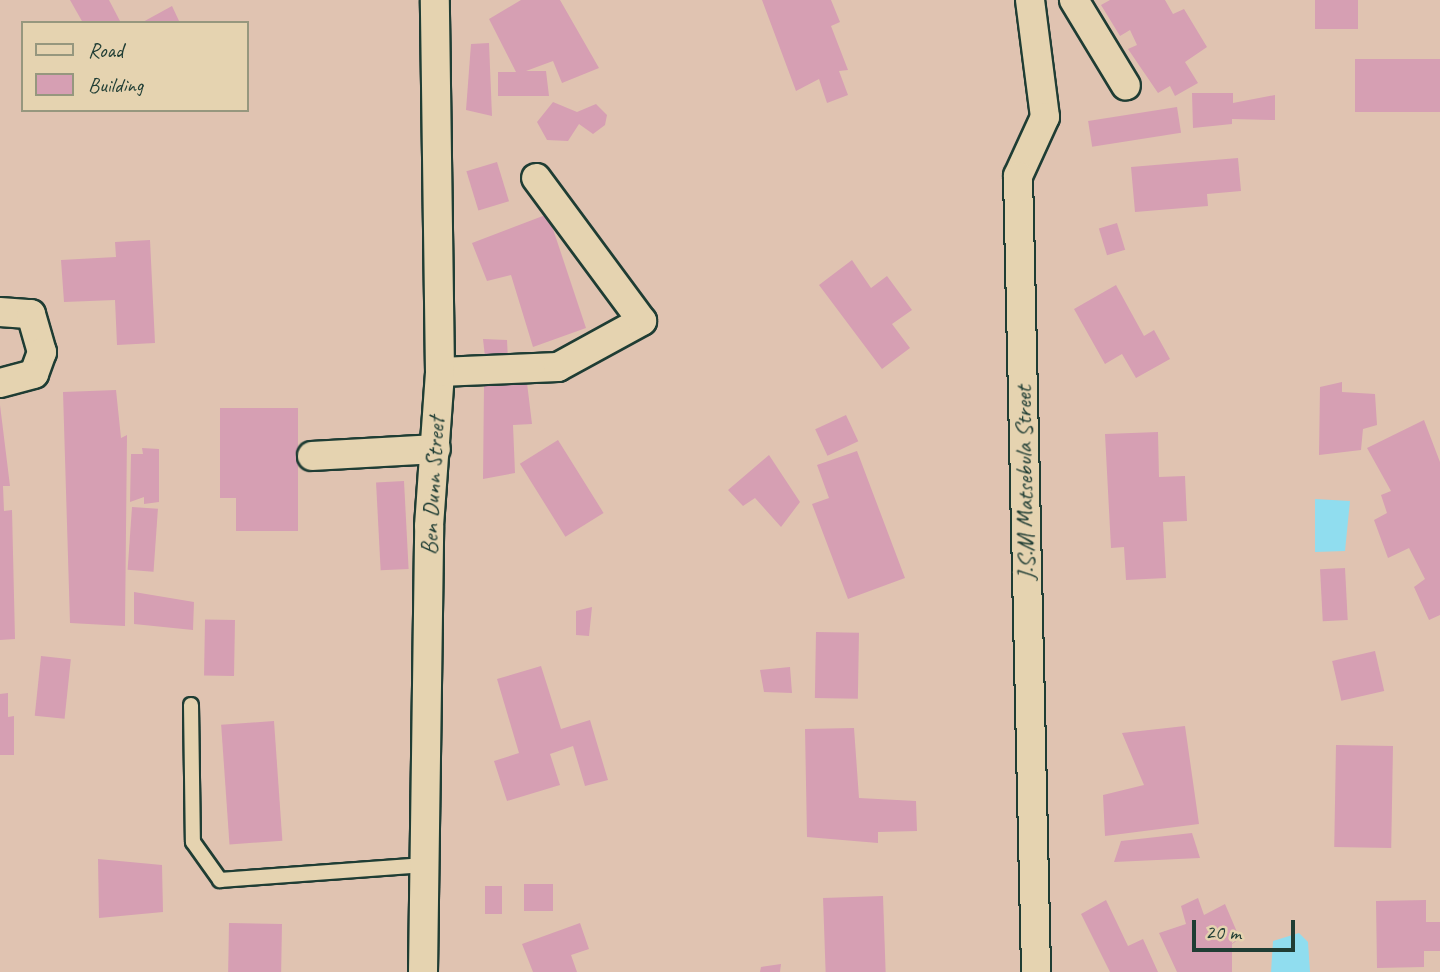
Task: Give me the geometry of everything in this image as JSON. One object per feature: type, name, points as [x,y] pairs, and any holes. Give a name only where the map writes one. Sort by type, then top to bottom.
[{"type":"street","name":"Ben Dunn Street","points":[[423,972],[440,372],[435,0]]},
{"type":"street","name":"J.S.M Matsebula Street","points":[[1030,0],[1045,117],[1018,176],[1036,972]]},
{"type":"street","points":[[1074,0],[1125,86]]},
{"type":"street","points":[[440,372],[558,367],[642,321],[536,178]]},
{"type":"street","points":[[0,312],[31,314],[42,352],[34,374],[0,383]]},
{"type":"street","points":[[312,456],[436,449]]},
{"type":"lane","points":[[191,705],[193,842],[220,880],[424,865]]},
{"type":"water","points":[[1315,499],[1350,501],[1345,551],[1315,552]]},
{"type":"water","points":[[1299,933],[1308,942],[1310,972],[1271,972],[1273,941]]},
{"type":"building","points":[[70,0],[109,0],[120,21],[82,21]]},
{"type":"building","points":[[521,0],[560,0],[599,68],[562,83],[553,61],[526,71],[546,71],[549,96],[498,96],[498,72],[516,72],[489,19]]},
{"type":"building","points":[[762,0],[831,0],[840,22],[831,26],[848,70],[839,71],[848,95],[827,103],[819,79],[796,91]]},
{"type":"building","points":[[1110,0],[1165,0],[1173,14],[1184,9],[1207,47],[1185,62],[1198,83],[1175,96],[1170,86],[1158,93],[1128,49],[1137,45],[1130,30],[1120,36],[1101,5]]},
{"type":"building","points":[[1315,0],[1358,0],[1358,29],[1315,29]]},
{"type":"building","points":[[172,6],[179,21],[145,21]]},
{"type":"building","points":[[489,43],[492,116],[466,110],[471,44]]},
{"type":"building","points":[[1355,59],[1440,59],[1440,112],[1355,112]]},
{"type":"building","points":[[1192,93],[1233,93],[1233,103],[1275,95],[1275,120],[1232,119],[1232,124],[1193,128]]},
{"type":"building","points":[[553,102],[577,112],[596,104],[607,115],[605,125],[593,134],[579,124],[568,141],[547,140],[537,122]]},
{"type":"building","points":[[1177,107],[1181,133],[1092,147],[1088,121]]},
{"type":"building","points":[[1238,158],[1241,191],[1207,194],[1208,206],[1135,212],[1131,167]]},
{"type":"building","points":[[497,162],[509,201],[478,211],[466,171]]},
{"type":"building","points":[[548,214],[586,328],[533,347],[511,275],[487,281],[472,243]]},
{"type":"building","points":[[1117,223],[1125,250],[1107,255],[1099,229]]},
{"type":"building","points":[[150,240],[155,343],[117,345],[115,300],[64,302],[61,260],[116,257],[115,242]]},
{"type":"building","points":[[852,260],[871,288],[887,276],[912,310],[892,324],[910,348],[882,369],[819,285]]},
{"type":"building","points":[[1116,285],[1144,336],[1154,330],[1170,359],[1136,378],[1122,354],[1105,364],[1074,309]]},
{"type":"building","points":[[483,339],[507,340],[508,360],[485,357]]},
{"type":"building","points":[[1342,382],[1342,392],[1375,394],[1377,425],[1363,429],[1361,450],[1319,455],[1320,387]]},
{"type":"building","points":[[527,383],[532,424],[513,425],[515,473],[483,479],[484,386]]},
{"type":"building","points":[[116,390],[121,438],[127,435],[125,626],[70,623],[63,392]]},
{"type":"building","points":[[0,405],[10,486],[3,486],[4,511],[12,510],[15,639],[0,640]]},
{"type":"building","points":[[220,408],[298,408],[298,531],[236,531],[236,498],[220,498]]},
{"type":"building","points":[[846,415],[858,441],[827,456],[815,429]]},
{"type":"building","points":[[1424,420],[1440,462],[1440,615],[1429,620],[1414,587],[1425,579],[1409,548],[1388,558],[1374,520],[1387,513],[1381,495],[1391,491],[1367,448]]},
{"type":"building","points":[[1158,432],[1159,477],[1185,476],[1187,521],[1163,522],[1166,578],[1126,580],[1124,547],[1111,548],[1105,434]]},
{"type":"building","points":[[558,440],[604,513],[565,537],[520,464]]},
{"type":"building","points":[[142,448],[159,449],[159,502],[144,504],[144,497],[130,502],[131,454],[143,454]]},
{"type":"building","points":[[857,451],[905,578],[848,599],[812,504],[829,498],[817,465]]},
{"type":"building","points":[[769,455],[800,502],[781,527],[755,498],[743,506],[728,490]]},
{"type":"building","points":[[404,481],[409,569],[381,570],[376,482]]},
{"type":"building","points":[[132,507],[158,509],[154,572],[128,570]]},
{"type":"building","points":[[1345,568],[1348,620],[1323,621],[1320,569]]},
{"type":"building","points":[[134,592],[194,602],[193,630],[134,624]]},
{"type":"building","points":[[592,607],[589,636],[576,635],[576,611]]},
{"type":"building","points":[[205,619],[235,620],[234,676],[204,675]]},
{"type":"building","points":[[816,632],[859,633],[858,699],[815,698]]},
{"type":"building","points":[[1375,651],[1384,691],[1341,701],[1332,661]]},
{"type":"building","points":[[41,656],[71,659],[65,719],[35,716]]},
{"type":"building","points":[[541,666],[561,729],[590,720],[608,780],[585,786],[573,746],[550,754],[560,785],[507,801],[494,761],[519,753],[497,679]]},
{"type":"building","points":[[790,667],[792,693],[764,692],[760,670]]},
{"type":"building","points":[[8,693],[8,717],[14,716],[14,755],[0,755],[0,694]]},
{"type":"building","points":[[274,721],[282,841],[229,844],[221,725]]},
{"type":"building","points":[[1185,726],[1199,824],[1105,836],[1103,795],[1144,785],[1122,733]]},
{"type":"building","points":[[854,728],[859,798],[916,801],[917,831],[878,832],[878,843],[807,837],[805,729]]},
{"type":"building","points":[[1336,745],[1393,746],[1391,848],[1334,847]]},
{"type":"building","points":[[1192,833],[1200,858],[1114,862],[1121,841]]},
{"type":"building","points":[[98,859],[162,865],[163,912],[99,918]]},
{"type":"building","points":[[524,884],[553,884],[553,911],[524,911]]},
{"type":"building","points":[[485,886],[502,886],[502,914],[485,914]]},
{"type":"building","points":[[883,896],[886,972],[826,972],[823,898]]},
{"type":"building","points":[[1198,898],[1204,915],[1225,904],[1240,939],[1232,944],[1232,972],[1177,972],[1159,933],[1186,924],[1181,906]]},
{"type":"building","points":[[1106,900],[1128,946],[1143,939],[1158,972],[1110,972],[1081,914]]},
{"type":"building","points":[[1426,900],[1426,922],[1440,922],[1440,951],[1424,951],[1424,967],[1377,968],[1376,901]]},
{"type":"building","points":[[229,923],[282,924],[281,972],[228,972]]},
{"type":"building","points":[[580,923],[589,949],[571,955],[577,972],[533,972],[522,944]]},
{"type":"building","points":[[781,964],[780,972],[760,972],[761,967]]}]
